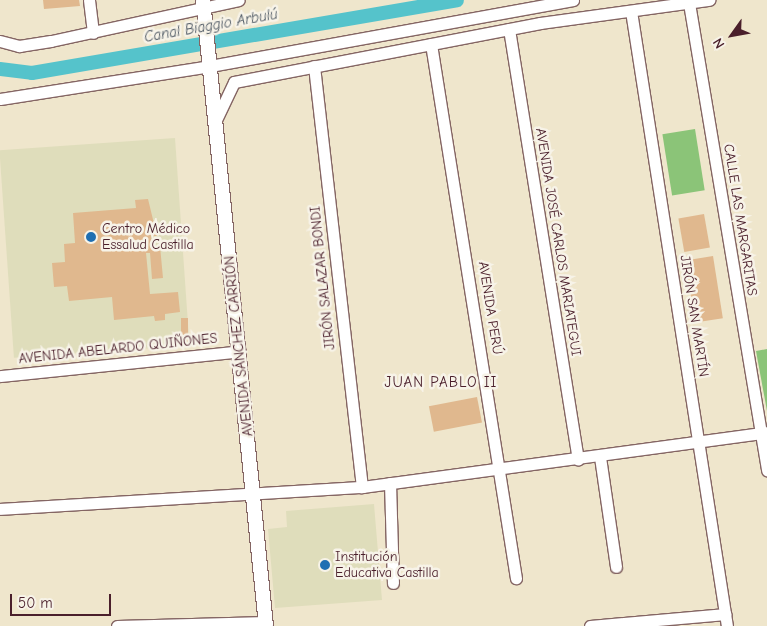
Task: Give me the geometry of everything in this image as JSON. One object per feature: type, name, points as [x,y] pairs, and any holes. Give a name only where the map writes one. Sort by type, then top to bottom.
[{"type":"street","points":[[89,0],[93,33]]},
{"type":"street","points":[[0,41],[19,46],[93,33],[239,0]]},
{"type":"street","points":[[0,99],[210,66],[573,0]]},
{"type":"street","points":[[216,120],[234,82],[509,29],[710,0]]},
{"type":"street","name":"CALLE LAS MARGARITAS","points":[[690,3],[764,432],[767,471]]},
{"type":"street","name":"AVENIDA SÁNCHEZ CARRIÓN","points":[[204,9],[255,496],[266,624]]},
{"type":"street","name":"JIRÓN SAN MARTÍN","points":[[631,11],[726,620]]},
{"type":"street","name":"AVENIDA JOSÉ CARLOS MARIATEGUI","points":[[509,29],[578,459]]},
{"type":"street","name":"AVENIDA PERÚ","points":[[431,44],[501,469],[516,578]]},
{"type":"street","name":"JIRÓN SALAZAR BONDI","points":[[314,66],[362,487]]},
{"type":"street","name":"AVENIDA ABELARDO QUIÑONES","points":[[0,376],[240,351]]},
{"type":"street","points":[[0,509],[255,496],[362,487],[600,457],[764,432]]},
{"type":"street","points":[[600,457],[616,567]]},
{"type":"street","points":[[390,483],[393,584]]},
{"type":"street","points":[[590,626],[726,620]]},
{"type":"street","points":[[117,626],[266,624]]},
{"type":"shaded area","name":"Centro Médico Essalud Castilla","points":[[175,138],[190,345],[14,358],[0,150]]},
{"type":"shaded area","name":"Institución Educativa Castilla","points":[[374,504],[382,600],[275,608],[268,529],[287,527],[286,511]]},
{"type":"green space","points":[[695,129],[705,190],[672,195],[662,134]]},
{"type":"green space","points":[[767,349],[767,411],[756,351]]},
{"type":"building","points":[[43,0],[79,0],[80,6],[44,9]]},
{"type":"building","points":[[148,199],[157,236],[151,236],[152,247],[160,246],[163,278],[152,279],[150,253],[146,253],[150,294],[178,292],[180,312],[165,314],[165,320],[155,321],[154,316],[114,320],[112,297],[69,301],[67,286],[54,287],[52,263],[65,262],[64,244],[75,243],[73,213],[136,208],[135,200]]},
{"type":"building","points":[[704,214],[710,247],[684,252],[678,219]]},
{"type":"building","points":[[713,256],[723,318],[695,323],[685,260]]},
{"type":"building","points":[[181,318],[188,318],[188,342],[181,342]]},
{"type":"building","points":[[477,397],[482,423],[434,432],[429,406]]},
{"type":"waterway","name":"Canal Biaggio Arbulú","points":[[0,69],[32,73],[457,0]]},
{"type":"place","name":"Centro Médico Essalud Castilla","points":[[91,237]]},
{"type":"place","name":"Institución Educativa Castilla","points":[[325,565]]},
{"type":"district","name":"JUAN PABLO II","points":[[441,383]]}]
